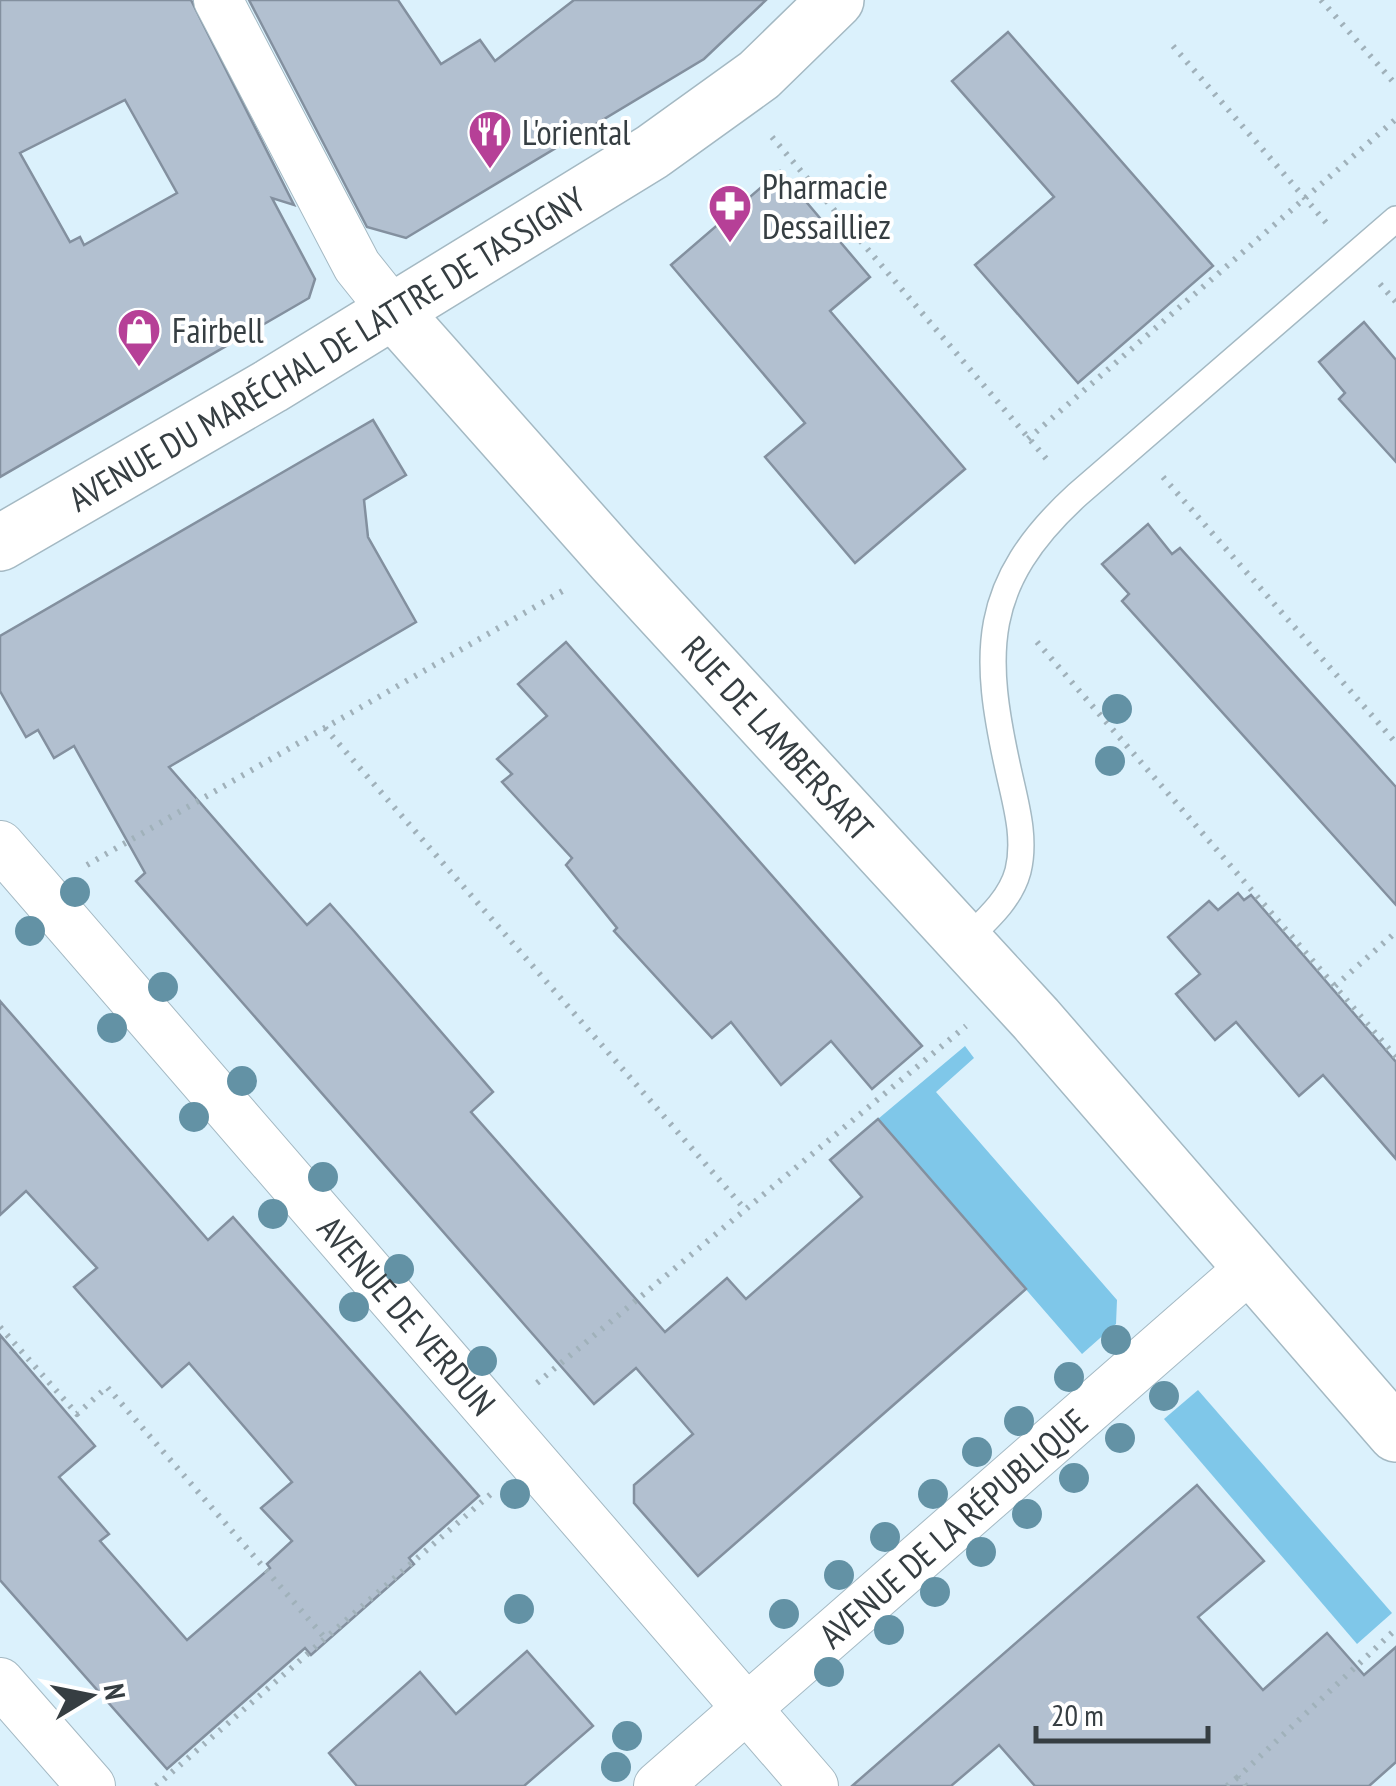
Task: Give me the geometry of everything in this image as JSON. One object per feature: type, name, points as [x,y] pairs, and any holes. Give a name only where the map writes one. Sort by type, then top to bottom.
[{"type":"main road","name":"AVENUE DU MARÉCHAL DE LATTRE DE TASSIGNY","points":[[0,543],[393,311],[652,152],[735,94],[836,0]]},
{"type":"main road","name":"RUE DE LAMBERSART","points":[[393,311],[614,561],[1009,990],[1396,1434]]},
{"type":"street","name":"RUE DE LAMBERSART","points":[[218,0],[356,266],[393,311]]},
{"type":"street","name":"AVENUE DE VERDUN","points":[[0,845],[814,1786]]},
{"type":"street","name":"AVENUE DE LA RÉPUBLIQUE","points":[[658,1786],[1250,1268]]},
{"type":"street","points":[[0,1682],[92,1786]]},
{"type":"lane","points":[[963,943],[1004,900],[1020,855],[1019,817],[992,696],[990,667],[1002,603],[1033,544],[1077,495],[1396,219]]},
{"type":"path","points":[[1321,0],[1396,84]]},
{"type":"path","points":[[1173,46],[1396,302]]},
{"type":"path","points":[[735,94],[1077,495]]},
{"type":"path","points":[[1028,439],[1396,119]]},
{"type":"path","points":[[1154,466],[1396,743]]},
{"type":"path","points":[[40,892],[614,561]]},
{"type":"path","points":[[1002,603],[1396,1057]]},
{"type":"path","points":[[325,728],[743,1208]]},
{"type":"path","points":[[1334,986],[1396,932]]},
{"type":"path","points":[[495,1419],[743,1208],[1009,990]]},
{"type":"path","points":[[0,1326],[77,1414],[107,1387],[325,1638]]},
{"type":"path","points":[[156,1786],[531,1460]]},
{"type":"path","points":[[1227,1786],[1396,1629]]},
{"type":"path","points":[[1238,1777],[1246,1786]]},
{"type":"shaded area","points":[[965,1046],[974,1058],[936,1092],[1117,1300],[1116,1324],[1082,1354],[878,1119]]},
{"type":"shaded area","points":[[1198,1390],[1392,1613],[1357,1644],[1164,1419]]},
{"type":"building","points":[[0,0],[191,0],[294,205],[272,198],[315,279],[309,298],[0,477]],"holes":[[[125,100],[177,193],[84,245],[80,237],[70,242],[20,153]]]},
{"type":"building","points":[[249,0],[398,0],[441,64],[480,40],[495,61],[574,0],[766,0],[704,59],[406,238],[367,227]]},
{"type":"building","points":[[1008,32],[1213,266],[1078,383],[975,265],[1054,197],[952,81]]},
{"type":"building","points":[[780,171],[870,277],[830,311],[965,469],[855,563],[765,457],[805,423],[671,265]]},
{"type":"building","points":[[1364,322],[1396,360],[1396,462],[1339,399],[1345,393],[1319,362]]},
{"type":"building","points":[[373,420],[406,475],[364,500],[368,537],[416,622],[169,767],[307,925],[330,904],[353,930],[493,1092],[471,1112],[665,1332],[727,1278],[746,1299],[862,1197],[830,1160],[878,1119],[1026,1289],[698,1576],[634,1503],[634,1485],[693,1434],[636,1368],[594,1404],[136,881],[145,873],[74,746],[54,758],[38,730],[26,737],[0,691],[0,636]]},
{"type":"building","points":[[1148,524],[1172,554],[1180,548],[1396,787],[1396,905],[1122,601],[1129,594],[1102,564]]},
{"type":"building","points":[[566,642],[922,1046],[872,1089],[831,1041],[781,1085],[731,1022],[712,1038],[614,931],[617,928],[566,865],[572,858],[502,782],[512,774],[497,759],[547,716],[518,684]]},
{"type":"building","points":[[1238,893],[1244,900],[1251,895],[1396,1062],[1396,1159],[1323,1075],[1299,1096],[1236,1022],[1215,1040],[1176,994],[1200,974],[1168,937],[1209,901],[1218,910]]},
{"type":"building","points":[[0,1001],[208,1240],[233,1217],[479,1496],[409,1558],[414,1564],[311,1655],[305,1648],[167,1769],[0,1580],[0,1335],[95,1446],[59,1477],[109,1534],[100,1541],[187,1640],[270,1568],[267,1564],[292,1541],[261,1508],[292,1482],[189,1363],[162,1387],[74,1287],[97,1268],[26,1191],[0,1215]]},
{"type":"building","points":[[1197,1485],[1264,1561],[1198,1617],[1263,1690],[1327,1633],[1364,1675],[1396,1647],[1396,1762],[1369,1786],[1035,1786],[999,1745],[951,1786],[852,1786]]},
{"type":"building","points":[[527,1651],[593,1726],[524,1786],[357,1786],[329,1753],[420,1672],[456,1714]]},
{"type":"place","name":"L'oriental","points":[[490,170]]},
{"type":"place","name":"Pharmacie Dessailliez","points":[[730,244]]},
{"type":"place","name":"Fairbell","points":[[139,368]]}]
